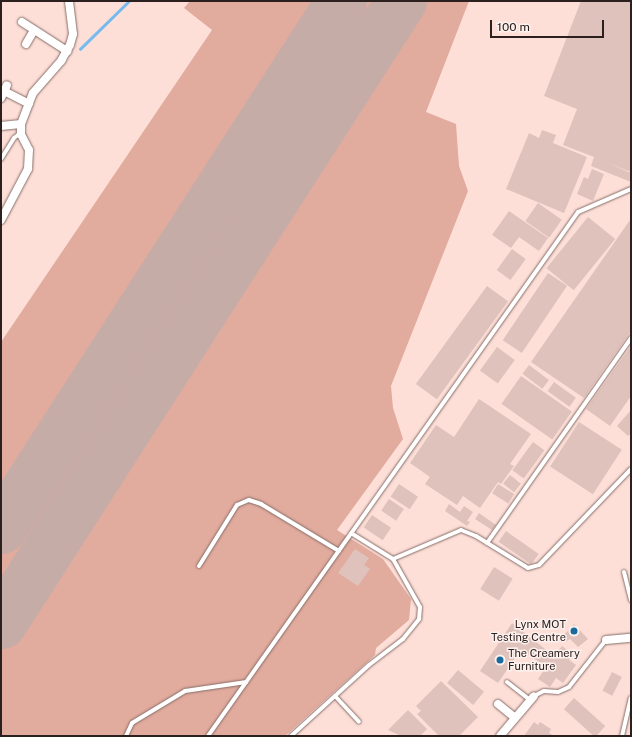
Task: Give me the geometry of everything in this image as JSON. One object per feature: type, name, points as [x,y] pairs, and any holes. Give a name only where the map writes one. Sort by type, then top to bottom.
[{"type":"street","points":[[1,220],[28,169],[29,150],[21,128],[33,93],[66,51],[73,34],[69,1]]},
{"type":"street","points":[[22,22],[66,51]]},
{"type":"street","points":[[26,44],[34,30]]},
{"type":"street","points":[[4,91],[29,104]]},
{"type":"street","points":[[1,126],[21,128]]},
{"type":"street","points":[[606,640],[631,638]]},
{"type":"street","points":[[500,736],[532,698]]},
{"type":"street","points":[[498,704],[515,718]]},
{"type":"lane","points":[[1,159],[21,128]]},
{"type":"lane","points":[[208,736],[578,212],[631,189]]},
{"type":"lane","points":[[487,543],[631,338]]},
{"type":"lane","points":[[393,559],[461,530],[487,543],[528,568],[538,565],[631,469]]},
{"type":"lane","points":[[199,566],[237,505],[249,500],[261,504],[339,551]]},
{"type":"lane","points":[[291,736],[335,696],[403,639],[419,619],[420,606],[393,559],[351,533]]},
{"type":"lane","points":[[624,572],[631,600]]},
{"type":"lane","points":[[507,682],[532,698],[544,691],[558,692],[569,687],[606,640]]},
{"type":"lane","points":[[126,736],[132,723],[184,691],[246,682]]},
{"type":"lane","points":[[335,696],[359,722]]},
{"type":"lane","points":[[622,736],[631,698]]},
{"type":"shaded area","points":[[190,1],[469,1],[426,112],[456,124],[459,166],[468,191],[391,386],[393,408],[403,439],[337,530],[383,559],[411,599],[409,620],[376,648],[375,655],[285,736],[1,736],[1,342],[212,30],[184,8]]},
{"type":"building","points":[[581,1],[631,1],[631,172],[608,163],[631,173],[631,182],[591,166],[594,157],[563,145],[577,109],[544,96]]},
{"type":"building","points":[[542,130],[556,135],[553,143],[587,157],[564,213],[506,189],[529,133],[539,138]]},
{"type":"building","points":[[592,169],[604,174],[593,201],[577,194],[584,177],[588,179]]},
{"type":"building","points":[[538,203],[562,220],[549,238],[525,221]]},
{"type":"building","points":[[509,211],[548,238],[539,251],[519,237],[511,248],[492,235]]},
{"type":"building","points":[[588,217],[615,239],[574,290],[546,268]]},
{"type":"building","points":[[630,220],[631,331],[584,398],[531,362]]},
{"type":"building","points":[[512,249],[526,259],[510,280],[497,270]]},
{"type":"building","points":[[548,273],[567,286],[522,353],[503,340]]},
{"type":"building","points":[[487,286],[508,301],[437,399],[416,384]]},
{"type":"building","points":[[631,346],[631,396],[610,426],[586,409]]},
{"type":"building","points":[[497,347],[515,360],[498,383],[480,370]]},
{"type":"building","points":[[529,365],[549,380],[542,389],[522,374]]},
{"type":"building","points":[[521,376],[572,412],[552,439],[501,404]]},
{"type":"building","points":[[554,382],[576,398],[569,407],[548,391]]},
{"type":"building","points":[[479,399],[531,434],[510,464],[514,466],[501,484],[498,482],[480,508],[463,496],[457,505],[425,484],[430,477],[410,463],[436,425],[454,437]]},
{"type":"building","points":[[631,410],[631,433],[628,436],[617,426]]},
{"type":"building","points":[[579,422],[622,450],[593,494],[550,466]]},
{"type":"building","points":[[533,442],[544,450],[524,479],[512,470]]},
{"type":"building","points":[[510,475],[521,484],[514,492],[503,484]]},
{"type":"building","points":[[399,484],[418,497],[410,509],[391,496]]},
{"type":"building","points":[[498,484],[514,494],[508,503],[492,493]]},
{"type":"building","points":[[389,499],[404,509],[396,521],[381,511]]},
{"type":"building","points":[[449,504],[460,512],[464,506],[473,512],[467,521],[470,522],[467,526],[445,511]]},
{"type":"building","points":[[479,513],[496,525],[492,530],[475,519]]},
{"type":"building","points":[[372,515],[391,528],[383,540],[364,527]]},
{"type":"building","points":[[506,531],[539,554],[531,565],[499,542]]},
{"type":"building","points":[[355,549],[369,558],[364,565],[370,569],[358,586],[338,573]]},
{"type":"building","points":[[494,567],[513,579],[499,601],[480,589]]},
{"type":"building","points":[[512,623],[554,656],[562,646],[573,654],[569,660],[576,665],[563,683],[556,678],[550,687],[538,679],[546,667],[521,649],[498,683],[480,671]]},
{"type":"building","name":"Lynx MOT Testing Centre","points":[[574,624],[588,639],[578,647],[570,639],[565,642],[561,638]]},
{"type":"building","points":[[458,670],[484,692],[473,705],[447,683]]},
{"type":"building","points":[[612,672],[622,677],[612,696],[602,691]]},
{"type":"building","points":[[441,681],[478,717],[459,736],[439,736],[417,714],[421,711],[416,706]]},
{"type":"building","points":[[574,698],[605,726],[596,736],[594,736],[564,709]]},
{"type":"building","points":[[408,710],[427,729],[420,736],[401,736],[388,730]]},
{"type":"building","points":[[534,722],[538,725],[540,722],[551,729],[549,733],[554,736],[524,736]]},
{"type":"waterway","points":[[80,49],[129,1]]},
{"type":"runway","points":[[1,528],[341,1]]},
{"type":"runway","points":[[1,623],[401,1]]},
{"type":"place","name":"Lynx MOT Testing Centre","points":[[574,631]]},
{"type":"place","name":"The Creamery Furniture","points":[[500,660]]}]
